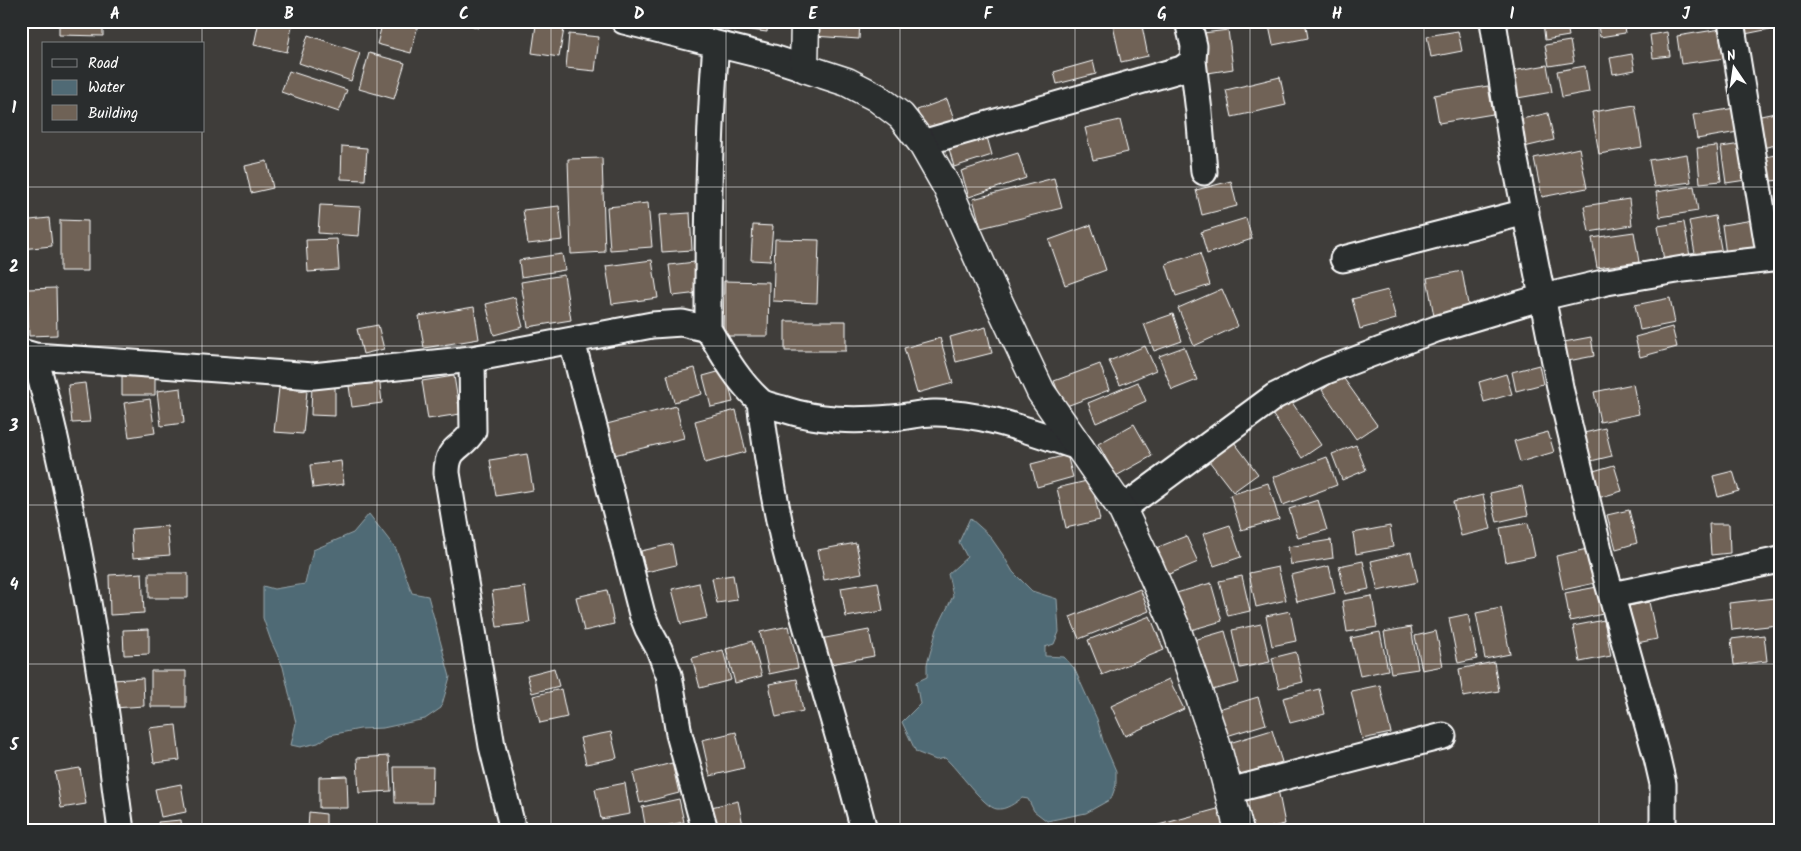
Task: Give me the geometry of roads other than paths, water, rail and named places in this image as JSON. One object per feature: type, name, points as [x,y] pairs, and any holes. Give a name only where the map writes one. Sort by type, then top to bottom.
[{"type":"street","points":[[624,21],[804,68],[847,82],[876,97],[901,116],[922,144],[947,188],[1041,392],[1122,509],[1176,628],[1216,744],[1239,830]]},
{"type":"street","points":[[804,68],[805,21]]},
{"type":"street","points":[[1188,21],[1194,46],[1193,61],[1204,172]]},
{"type":"street","points":[[1493,21],[1512,145],[1561,392],[1580,474],[1657,758],[1663,784],[1663,830]]},
{"type":"street","points":[[1122,509],[1275,396],[1298,384],[1436,329],[1543,297],[1607,282],[1683,269],[1775,258],[1731,21]]},
{"type":"street","points":[[716,45],[711,102],[708,196],[708,329],[736,374],[760,402],[796,414],[845,421],[933,413],[964,416],[1004,423],[1080,448]]},
{"type":"street","points":[[922,144],[1182,69],[1193,61]]},
{"type":"street","points":[[1343,259],[1526,212]]},
{"type":"street","points":[[114,828],[108,727],[76,537],[55,432],[28,354],[313,376],[472,360],[652,325],[682,323],[708,329]]},
{"type":"street","points":[[572,341],[642,614],[662,656],[669,676],[679,734],[705,830]]},
{"type":"street","points":[[472,360],[473,431],[470,437],[450,453],[447,463],[492,746],[513,830]]},
{"type":"street","points":[[760,402],[768,461],[785,546],[813,651],[850,772],[864,830]]},
{"type":"street","points":[[1612,595],[1780,560]]},
{"type":"street","points":[[1229,791],[1443,736]]},
{"type":"water","points":[[369,514],[396,549],[412,593],[428,596],[450,677],[441,708],[425,719],[383,728],[360,729],[330,735],[318,743],[300,747],[291,745],[296,723],[283,667],[263,618],[263,586],[274,589],[305,584],[313,550],[353,533]]},
{"type":"water","points":[[970,518],[989,535],[1013,572],[1032,591],[1057,599],[1059,632],[1054,644],[1045,647],[1045,656],[1064,657],[1074,668],[1097,719],[1103,741],[1116,771],[1116,785],[1111,799],[1086,813],[1047,821],[1034,811],[1028,799],[1022,798],[1004,808],[997,809],[992,807],[978,795],[945,758],[936,760],[916,752],[902,722],[920,704],[916,682],[927,677],[927,664],[937,629],[953,596],[948,574],[967,557],[959,542]]}]
